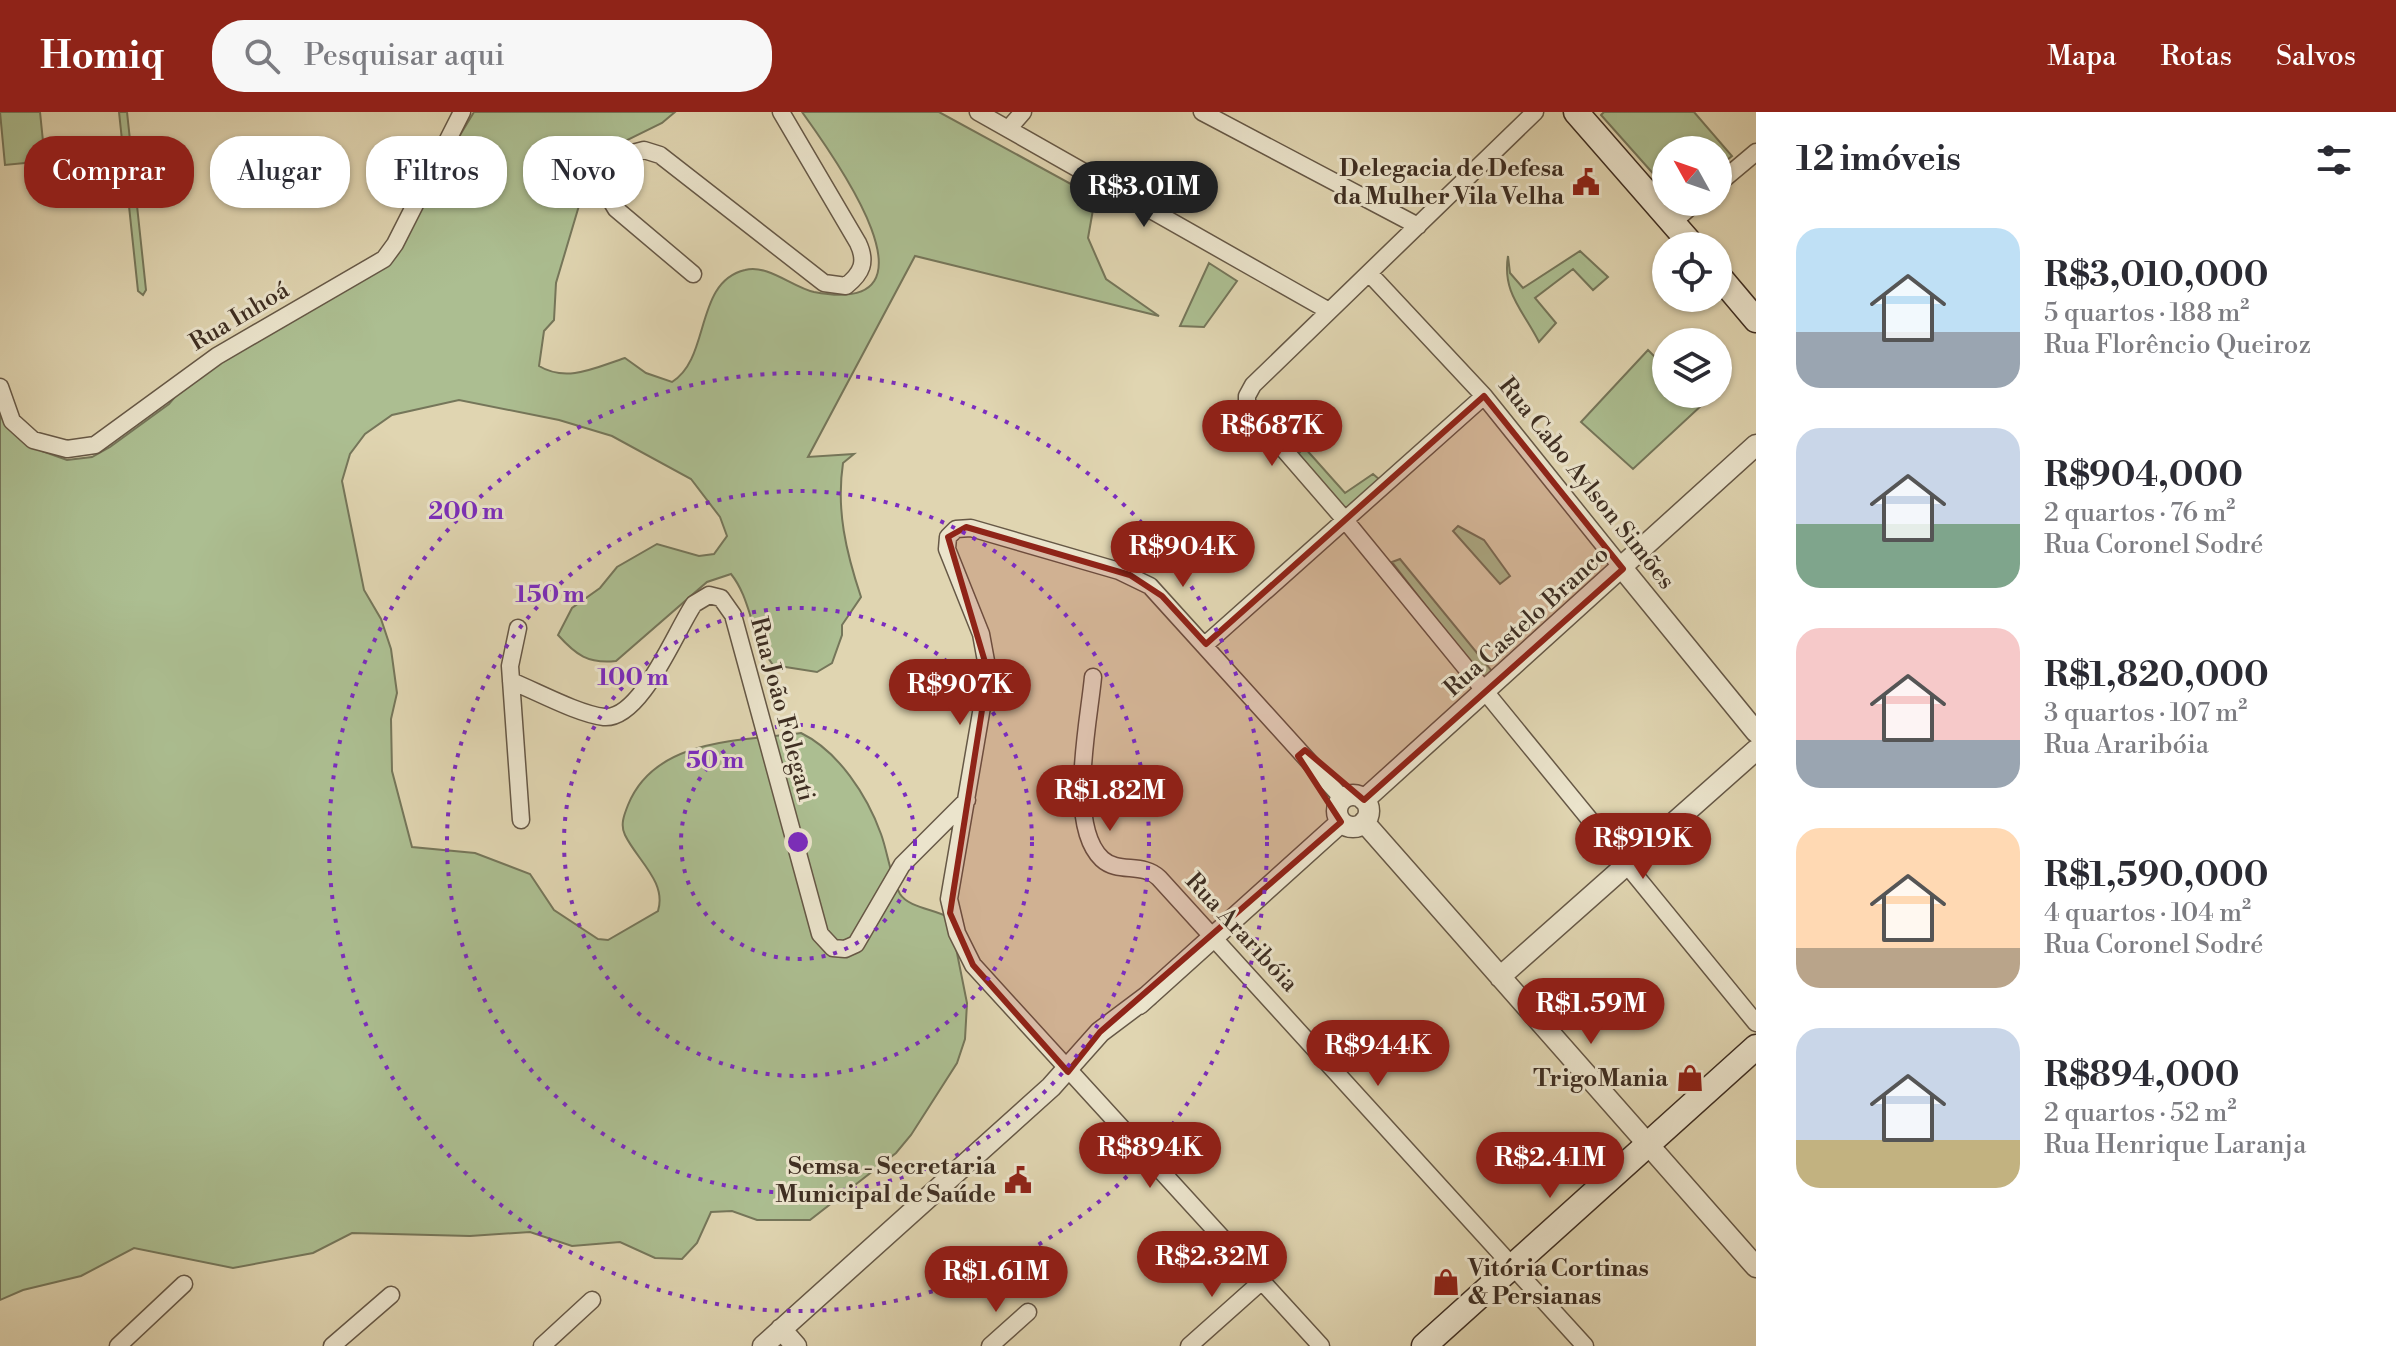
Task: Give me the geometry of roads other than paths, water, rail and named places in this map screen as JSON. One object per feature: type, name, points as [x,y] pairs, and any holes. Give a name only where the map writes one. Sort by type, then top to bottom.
[{"type":"main road","points":[[1576,112],[1681,232]]},
{"type":"main road","points":[[1732,292],[1756,320]]},
{"type":"main road","points":[[1424,1346],[1756,1047]]},
{"type":"street","name":"Rua Inhoá","points":[[0,387],[12,421],[33,440],[77,450],[104,441],[217,356],[384,259],[395,244],[462,112]]},
{"type":"street","points":[[693,274],[611,202],[607,177],[621,156],[636,150],[660,155],[824,283],[846,286],[861,270],[863,257],[858,243],[781,112]]},
{"type":"street","points":[[978,112],[1329,311]]},
{"type":"street","points":[[1009,128],[1023,112]]},
{"type":"street","points":[[1202,112],[1418,226]]},
{"type":"street","points":[[1535,112],[1253,385],[1247,396],[1247,407],[1345,520],[1756,1023]]},
{"type":"street","points":[[1732,172],[1756,152]]},
{"type":"street","points":[[1673,222],[1680,216]]},
{"type":"street","name":"Rua Cabo Aylson Simões","points":[[1369,273],[1484,396],[1756,732]]},
{"type":"street","points":[[1206,644],[1484,396]]},
{"type":"street","name":"Rua Castelo Branco","points":[[1364,800],[1623,569],[1756,445]]},
{"type":"street","points":[[1321,1346],[973,965],[957,933],[949,899],[988,672],[981,634],[947,549],[952,532],[961,527],[971,528],[1130,575],[1162,596],[1343,799]]},
{"type":"street","name":"Rua João Folegati","points":[[511,681],[596,715],[621,714],[638,699],[694,604],[709,595],[721,598],[733,615],[820,934],[833,948],[845,949],[856,944],[902,865],[967,800]]},
{"type":"street","points":[[518,628],[510,655],[521,820]]},
{"type":"street","name":"Rua Araribóia","points":[[1093,677],[1082,811],[1098,854],[1112,865],[1140,868],[1155,874],[1585,1346]]},
{"type":"street","points":[[1500,977],[1756,750]]},
{"type":"street","points":[[1352,795],[1364,800],[1369,811],[1364,822],[1353,827],[1341,822],[1337,810],[1343,799],[1352,795]]},
{"type":"street","points":[[763,1346],[1068,1072],[1096,1056],[1148,996],[1341,822]]},
{"type":"street","points":[[1364,822],[1756,1267]]},
{"type":"street","points":[[1189,1346],[1262,1281]]},
{"type":"street","points":[[118,1346],[184,1284]]},
{"type":"street","points":[[332,1346],[391,1295]]},
{"type":"street","points":[[542,1346],[592,1300]]},
{"type":"street","points":[[990,1346],[1028,1312]]},
{"type":"street","points":[[781,1329],[796,1346]]},
{"type":"place","name":"Delegacia de Defesa da Mulher Vila Velha","points":[[1586,182]]},
{"type":"place","name":"TrigoMania","points":[[1690,1078]]},
{"type":"place","name":"Semsa - Secretaria Municipal de Saúde","points":[[1018,1180]]},
{"type":"place","name":"Vitória Cortinas & Persianas","points":[[1446,1282]]}]
